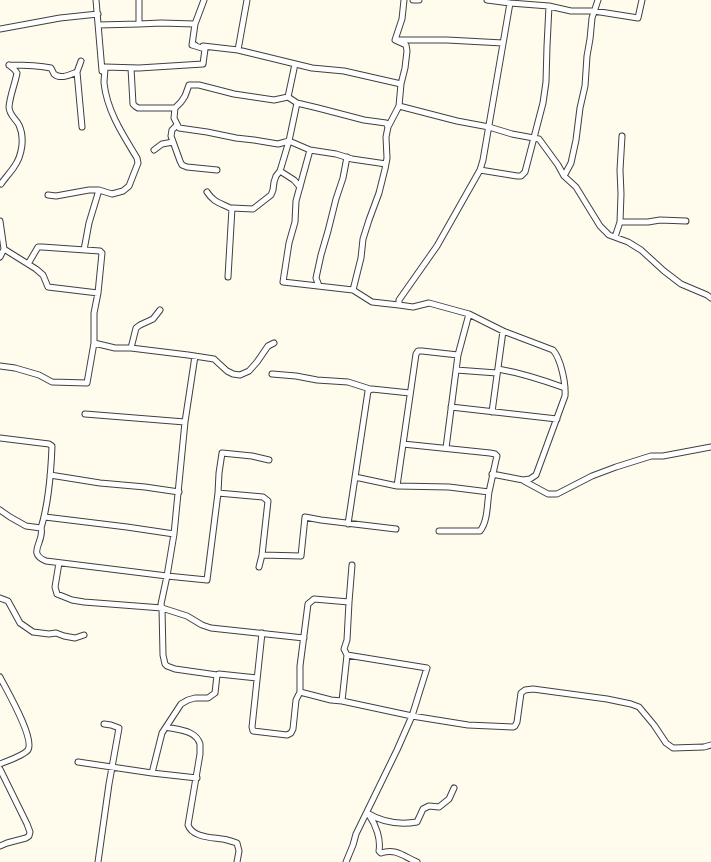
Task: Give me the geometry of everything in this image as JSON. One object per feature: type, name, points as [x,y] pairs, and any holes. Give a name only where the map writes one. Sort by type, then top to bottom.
[{"type":"street","points":[[96,0],[102,78]]},
{"type":"street","points":[[139,0],[140,24]]},
{"type":"street","points":[[192,45],[195,24],[204,0]]},
{"type":"street","points":[[238,50],[247,0]]},
{"type":"street","points":[[395,40],[402,19],[404,0]]},
{"type":"street","points":[[412,0],[419,0]]},
{"type":"street","points":[[489,0],[549,6],[571,10],[594,11],[638,18],[642,0]]},
{"type":"street","points":[[564,176],[571,163],[576,140],[580,108],[585,86],[586,56],[590,39],[592,18],[598,0]]},
{"type":"street","points":[[399,305],[399,300],[437,246],[480,170],[489,128],[510,3]]},
{"type":"street","points":[[480,170],[516,176],[521,176],[525,172],[543,103],[546,82],[549,6]]},
{"type":"street","points":[[0,30],[60,18],[98,14]]},
{"type":"street","points":[[98,25],[161,23],[195,24]]},
{"type":"street","points":[[395,40],[447,40],[503,43]]},
{"type":"street","points":[[353,290],[364,239],[379,193],[386,164],[386,137],[388,127],[399,106],[407,51],[406,45],[395,40]]},
{"type":"street","points":[[192,45],[238,50],[312,68],[344,72],[401,84]]},
{"type":"street","points":[[48,195],[56,196],[88,190],[99,190],[112,194],[123,191],[129,186],[138,163],[137,158],[120,131],[110,108],[104,83],[105,67],[131,68],[203,64],[205,49],[192,45]]},
{"type":"street","points":[[81,61],[77,72],[82,127]]},
{"type":"street","points":[[288,97],[296,64]]},
{"type":"street","points":[[0,185],[15,166],[20,154],[22,139],[20,128],[17,121],[12,116],[9,108],[16,73],[9,65],[44,66],[51,68],[54,74],[65,77],[77,72]]},
{"type":"street","points":[[131,68],[133,104],[135,106],[138,108],[175,108]]},
{"type":"street","points":[[386,164],[352,159],[336,154],[310,150],[290,141],[278,144],[179,128],[174,118],[175,108],[185,96],[189,85],[274,100],[288,97],[297,103],[364,120],[386,123],[388,127]]},
{"type":"street","points":[[207,192],[211,199],[215,202],[232,209],[253,209],[271,195],[274,190],[276,176],[280,171],[290,141],[297,103]]},
{"type":"street","points":[[399,106],[512,134],[539,139],[548,150],[564,176],[576,187],[600,226],[609,235],[628,242],[641,250],[681,284],[711,298]]},
{"type":"street","points":[[177,125],[172,130],[171,136],[182,165],[187,167],[217,170]]},
{"type":"street","points":[[615,237],[620,222],[620,170],[622,136]]},
{"type":"street","points":[[154,150],[162,144],[173,142]]},
{"type":"street","points":[[310,150],[296,201],[295,222],[289,243],[283,282],[353,290],[372,302],[413,307],[429,303],[469,314],[503,331],[553,350],[556,353],[560,363],[565,396],[536,475],[530,479],[523,480]]},
{"type":"street","points":[[319,286],[316,278],[336,199],[343,178],[347,157]]},
{"type":"street","points":[[280,171],[294,180],[300,187]]},
{"type":"street","points":[[84,250],[89,223],[99,190]]},
{"type":"street","points":[[228,277],[232,209]]},
{"type":"street","points":[[620,222],[648,222],[660,220],[686,222]]},
{"type":"street","points":[[0,221],[1,254],[28,264],[36,269],[43,275],[48,287],[98,293]]},
{"type":"street","points":[[0,366],[15,368],[39,375],[52,382],[87,383],[94,343],[94,313],[98,293],[102,253],[100,251],[42,246],[38,247],[28,264]]},
{"type":"street","points":[[131,348],[136,328],[153,319],[160,310]]},
{"type":"street","points":[[446,448],[458,355],[469,314]]},
{"type":"street","points":[[492,412],[503,331]]},
{"type":"street","points":[[94,343],[115,348],[131,348],[214,359],[227,371],[240,375],[249,371],[268,346],[274,344]]},
{"type":"street","points":[[397,486],[416,354],[418,351],[458,355]]},
{"type":"street","points":[[195,356],[185,422],[174,534],[161,604],[163,655],[166,666],[175,669],[217,675],[257,678]]},
{"type":"street","points":[[456,370],[498,371],[527,375],[565,388]]},
{"type":"street","points":[[272,374],[317,380],[348,382],[370,389],[410,393]]},
{"type":"street","points":[[348,524],[368,392],[370,389]]},
{"type":"street","points":[[451,407],[556,419]]},
{"type":"street","points":[[85,414],[185,422]]},
{"type":"street","points":[[0,438],[49,444],[52,446],[45,517],[41,528],[42,534],[36,552],[41,559],[59,563],[207,580],[222,453],[252,456],[269,460]]},
{"type":"street","points":[[403,444],[495,454],[497,456],[492,474],[484,527],[480,531],[439,531]]},
{"type":"street","points":[[492,474],[523,480],[548,494],[557,494],[592,476],[644,458],[711,448]]},
{"type":"street","points":[[50,475],[100,483],[179,492]]},
{"type":"street","points":[[355,477],[397,486],[449,487],[489,492]]},
{"type":"street","points":[[218,493],[262,497],[268,501],[262,555],[259,567]]},
{"type":"street","points":[[0,510],[10,518],[26,526],[41,528]]},
{"type":"street","points":[[45,517],[174,534]]},
{"type":"street","points":[[262,555],[301,556],[305,518],[396,529]]},
{"type":"street","points":[[59,563],[56,587],[57,594],[72,600],[162,608],[187,616],[202,625],[211,628],[304,638]]},
{"type":"street","points":[[342,701],[347,655],[344,648],[347,640],[352,565]]},
{"type":"street","points":[[0,598],[8,601],[20,623],[33,632],[49,634],[56,633],[75,638],[84,635]]},
{"type":"street","points":[[262,633],[252,727],[253,731],[287,734],[291,733],[293,729],[296,700],[300,692],[300,666],[308,604],[314,598],[349,602]]},
{"type":"street","points":[[346,862],[356,834],[412,716],[427,668],[347,655]]},
{"type":"street","points":[[152,773],[162,733],[181,704],[195,698],[208,698],[215,693],[217,675]]},
{"type":"street","points":[[0,677],[20,715],[27,734],[29,745],[24,754],[0,764]]},
{"type":"street","points":[[300,692],[331,700],[412,716],[468,725],[513,727],[517,722],[522,693],[525,690],[533,689],[607,699],[631,704],[639,707],[654,725],[666,743],[673,748],[704,747],[711,745]]},
{"type":"street","points":[[98,862],[119,728],[104,724]]},
{"type":"street","points":[[166,727],[188,732],[196,736],[200,744],[197,778],[188,825],[189,830],[207,838],[227,840],[237,843],[239,851],[237,862]]},
{"type":"street","points":[[78,762],[197,778]]},
{"type":"street","points":[[0,769],[30,832],[26,838],[0,846]]},
{"type":"street","points":[[367,813],[391,822],[417,822],[423,809],[429,806],[439,807],[449,799],[454,788]]},
{"type":"street","points":[[367,813],[374,823],[380,847],[379,851],[381,853],[393,851],[417,862]]}]
